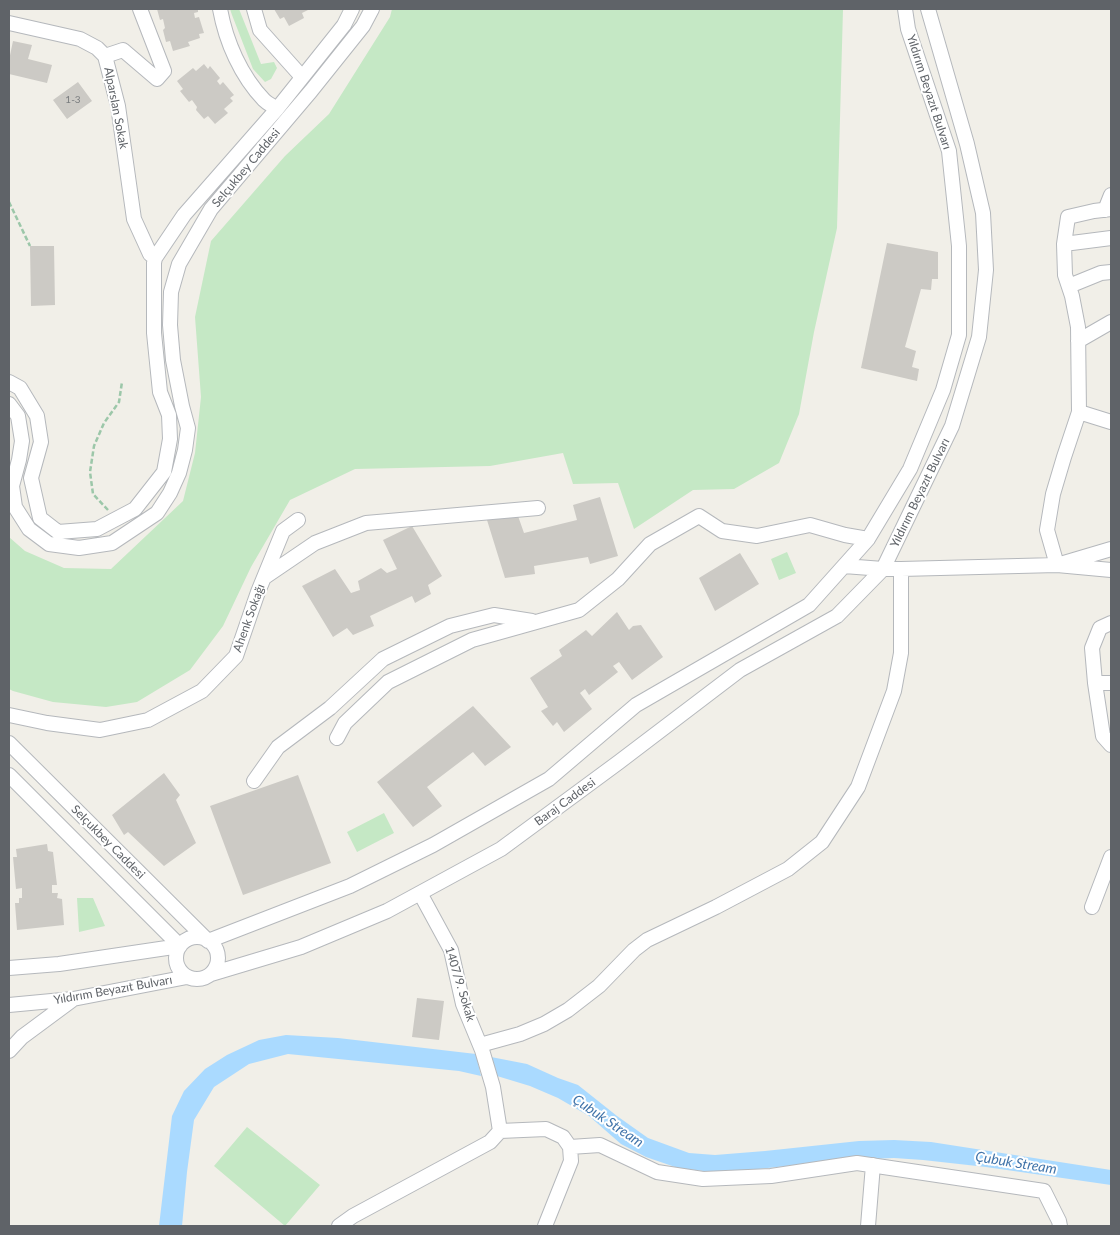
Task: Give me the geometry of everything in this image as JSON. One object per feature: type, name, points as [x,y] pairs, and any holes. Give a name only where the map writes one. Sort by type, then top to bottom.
[{"type":"street","points":[[105,56],[123,50],[157,79],[164,71],[140,9]]},
{"type":"street","points":[[220,9],[223,25],[242,70],[265,102],[278,109]]},
{"type":"street","points":[[254,9],[260,30],[302,77]]},
{"type":"street","name":"Selçukbey Caddesi","points":[[9,382],[20,388],[37,416],[41,442],[31,478],[40,518],[58,532],[97,530],[136,509],[164,472],[170,439],[169,415],[160,392],[154,333],[154,263],[156,258],[184,214],[278,109],[344,25],[352,9]]},
{"type":"street","name":"Selçukbey Caddesi","points":[[9,404],[18,416],[22,441],[12,486],[15,507],[29,529],[48,544],[79,548],[112,543],[157,513],[170,493],[179,473],[188,428],[173,360],[170,325],[171,292],[179,264],[211,209],[312,91],[362,26],[372,9]]},
{"type":"street","name":"Yıldırım Beyazıt Bulvarı","points":[[844,566],[868,539],[910,469],[943,390],[959,335],[959,246],[949,151],[908,29],[905,9]]},
{"type":"street","name":"Yıldırım Beyazıt Bulvarı","points":[[883,569],[952,426],[979,337],[986,270],[983,213],[967,144],[928,9]]},
{"type":"street","name":"Alparslan Sokak","points":[[9,23],[80,39],[97,48],[105,56],[118,106],[134,219],[150,254],[156,258]]},
{"type":"street","points":[[1057,565],[1046,530],[1053,494],[1079,412],[1078,327],[1065,275],[1064,244],[1068,217],[1108,210],[1111,195]]},
{"type":"street","points":[[1064,244],[1111,238]]},
{"type":"street","points":[[1069,286],[1101,273],[1111,272]]},
{"type":"street","points":[[1078,341],[1111,322]]},
{"type":"street","points":[[1079,412],[1111,422]]},
{"type":"street","points":[[264,577],[315,543],[366,523],[538,508]]},
{"type":"street","points":[[337,738],[345,723],[388,682],[472,640],[579,610],[618,579],[650,544],[699,516],[722,531],[757,536],[810,525],[845,535],[868,539]]},
{"type":"street","name":"Ahenk Sokağı","points":[[9,716],[100,730],[148,720],[202,691],[236,656],[264,577],[283,531],[298,520]]},
{"type":"street","points":[[1057,565],[1111,549]]},
{"type":"street","points":[[208,941],[350,886],[433,845],[549,779],[636,705],[809,605],[844,566],[901,569],[1057,565],[1111,570]]},
{"type":"street","name":"Baraj Caddesi","points":[[211,974],[301,947],[387,911],[501,849],[740,670],[837,616],[883,569]]},
{"type":"street","points":[[481,1048],[544,1024],[568,1010],[599,986],[634,950],[647,940],[788,870],[822,842],[858,787],[894,691],[901,652],[901,569]]},
{"type":"street","points":[[254,780],[278,747],[330,708],[383,659],[450,626],[494,616],[538,622]]},
{"type":"street","points":[[1111,623],[1100,628],[1092,648],[1103,736],[1111,745]]},
{"type":"street","points":[[1095,683],[1111,683]]},
{"type":"street","name":"Selçukbey Caddesi","points":[[9,743],[208,941]]},
{"type":"street","name":"Selçukbey Caddesi","points":[[9,775],[180,946]]},
{"type":"street","points":[[1092,907],[1111,857]]},
{"type":"street","name":"1407/9. Sokak","points":[[420,893],[451,950],[463,1004],[481,1048],[493,1087],[500,1131]]},
{"type":"street","points":[[196,938],[208,941],[213,945],[218,957],[215,969],[211,974],[202,978],[187,977],[181,972],[176,960],[180,946],[190,939],[196,938]]},
{"type":"street","points":[[9,968],[59,964],[180,946]]},
{"type":"street","name":"Yıldırım Beyazıt Bulvarı","points":[[9,1005],[73,999],[187,977]]},
{"type":"street","points":[[9,1051],[22,1037],[73,999]]},
{"type":"street","points":[[339,1226],[353,1216],[490,1142],[500,1131],[546,1130],[563,1136],[570,1147],[572,1161],[545,1226]]},
{"type":"street","points":[[570,1147],[600,1145],[657,1172],[703,1179],[771,1176],[857,1163],[1044,1191],[1060,1226]]},
{"type":"street","points":[[868,1226],[873,1165]]},
{"type":"path","points":[[9,202],[30,246]]},
{"type":"path","points":[[118,518],[93,494],[90,472],[94,446],[104,423],[119,402],[122,382]]},
{"type":"green space","points":[[230,9],[239,9],[261,64],[274,62],[277,68],[271,79],[265,82],[253,69]]},
{"type":"green space","points":[[392,9],[843,9],[837,228],[814,332],[799,414],[779,463],[734,489],[693,490],[634,529],[618,483],[573,484],[563,453],[490,466],[355,469],[290,500],[251,567],[223,626],[190,670],[137,702],[106,707],[53,702],[9,689],[9,537],[25,551],[64,568],[111,569],[183,501],[195,453],[201,397],[195,317],[211,241],[285,156],[329,114],[390,17]]},
{"type":"green space","points":[[787,552],[796,573],[779,580],[771,559]]},
{"type":"green space","points":[[384,813],[394,833],[357,852],[347,832]]},
{"type":"green space","points":[[77,898],[93,898],[105,926],[79,932]]},
{"type":"green space","points":[[247,1127],[320,1185],[285,1226],[214,1166]]},
{"type":"water","points":[[286,1035],[338,1038],[476,1054],[481,1076],[459,1071],[288,1054],[249,1064],[214,1087],[194,1120],[182,1226],[159,1226],[172,1116],[184,1091],[205,1069],[227,1055],[259,1040]]},
{"type":"water","name":"Çubuk Stream","points":[[491,1057],[527,1064],[578,1085],[648,1138],[689,1153],[715,1155],[859,1141],[931,1142],[1111,1170],[1111,1185],[986,1167],[894,1158],[844,1160],[720,1173],[678,1168],[646,1157],[621,1144],[589,1116],[558,1098],[530,1086],[497,1076]]},
{"type":"building","points":[[157,9],[198,9],[198,12],[194,13],[195,18],[199,17],[204,33],[199,34],[200,38],[188,42],[190,46],[173,51],[170,41],[166,42],[163,19],[160,20]]},
{"type":"building","points":[[274,9],[310,9],[302,13],[304,18],[289,26],[284,17],[280,19]]},
{"type":"building","points":[[13,41],[32,45],[28,59],[52,65],[47,83],[9,74],[9,60]]},
{"type":"building","points":[[204,64],[208,69],[210,66],[220,78],[217,81],[220,85],[223,82],[234,95],[230,98],[233,101],[224,109],[228,113],[215,124],[208,116],[204,119],[196,110],[197,107],[192,100],[189,102],[180,91],[183,89],[177,81],[193,68],[196,71]]},
{"type":"building","points":[[78,82],[92,101],[67,119],[53,100]]},
{"type":"building","points":[[887,243],[938,252],[938,279],[932,279],[931,290],[921,289],[905,347],[916,351],[912,367],[919,369],[917,381],[861,368]]},
{"type":"building","points":[[30,246],[54,246],[55,305],[31,306]]},
{"type":"building","points":[[600,497],[618,556],[590,564],[588,557],[534,566],[535,574],[505,578],[487,520],[518,516],[524,533],[577,520],[573,505]]},
{"type":"building","points":[[412,526],[442,576],[428,585],[431,594],[415,603],[412,596],[370,616],[374,626],[353,635],[347,628],[333,637],[302,586],[335,569],[351,593],[360,590],[358,581],[381,568],[387,573],[397,569],[383,540]]},
{"type":"building","points":[[740,553],[759,584],[715,611],[699,578]]},
{"type":"building","points":[[617,612],[629,630],[633,626],[641,625],[663,657],[632,680],[619,662],[613,666],[618,672],[589,695],[585,689],[580,693],[592,709],[564,732],[557,722],[553,726],[541,711],[548,707],[530,678],[562,656],[559,650],[586,630],[592,636]]},
{"type":"building","points":[[473,706],[511,747],[485,766],[473,752],[427,787],[442,806],[413,827],[377,782]]},
{"type":"building","points":[[164,773],[180,795],[176,800],[196,843],[164,866],[128,832],[124,835],[112,815]]},
{"type":"building","points":[[298,775],[331,863],[243,895],[210,806]]},
{"type":"building","points":[[47,844],[48,851],[53,852],[57,885],[52,885],[52,893],[58,893],[57,898],[62,899],[64,925],[17,930],[15,903],[19,903],[19,898],[22,898],[22,888],[16,889],[13,857],[17,857],[16,849]]},
{"type":"building","points":[[417,998],[444,1001],[439,1040],[412,1037]]}]
